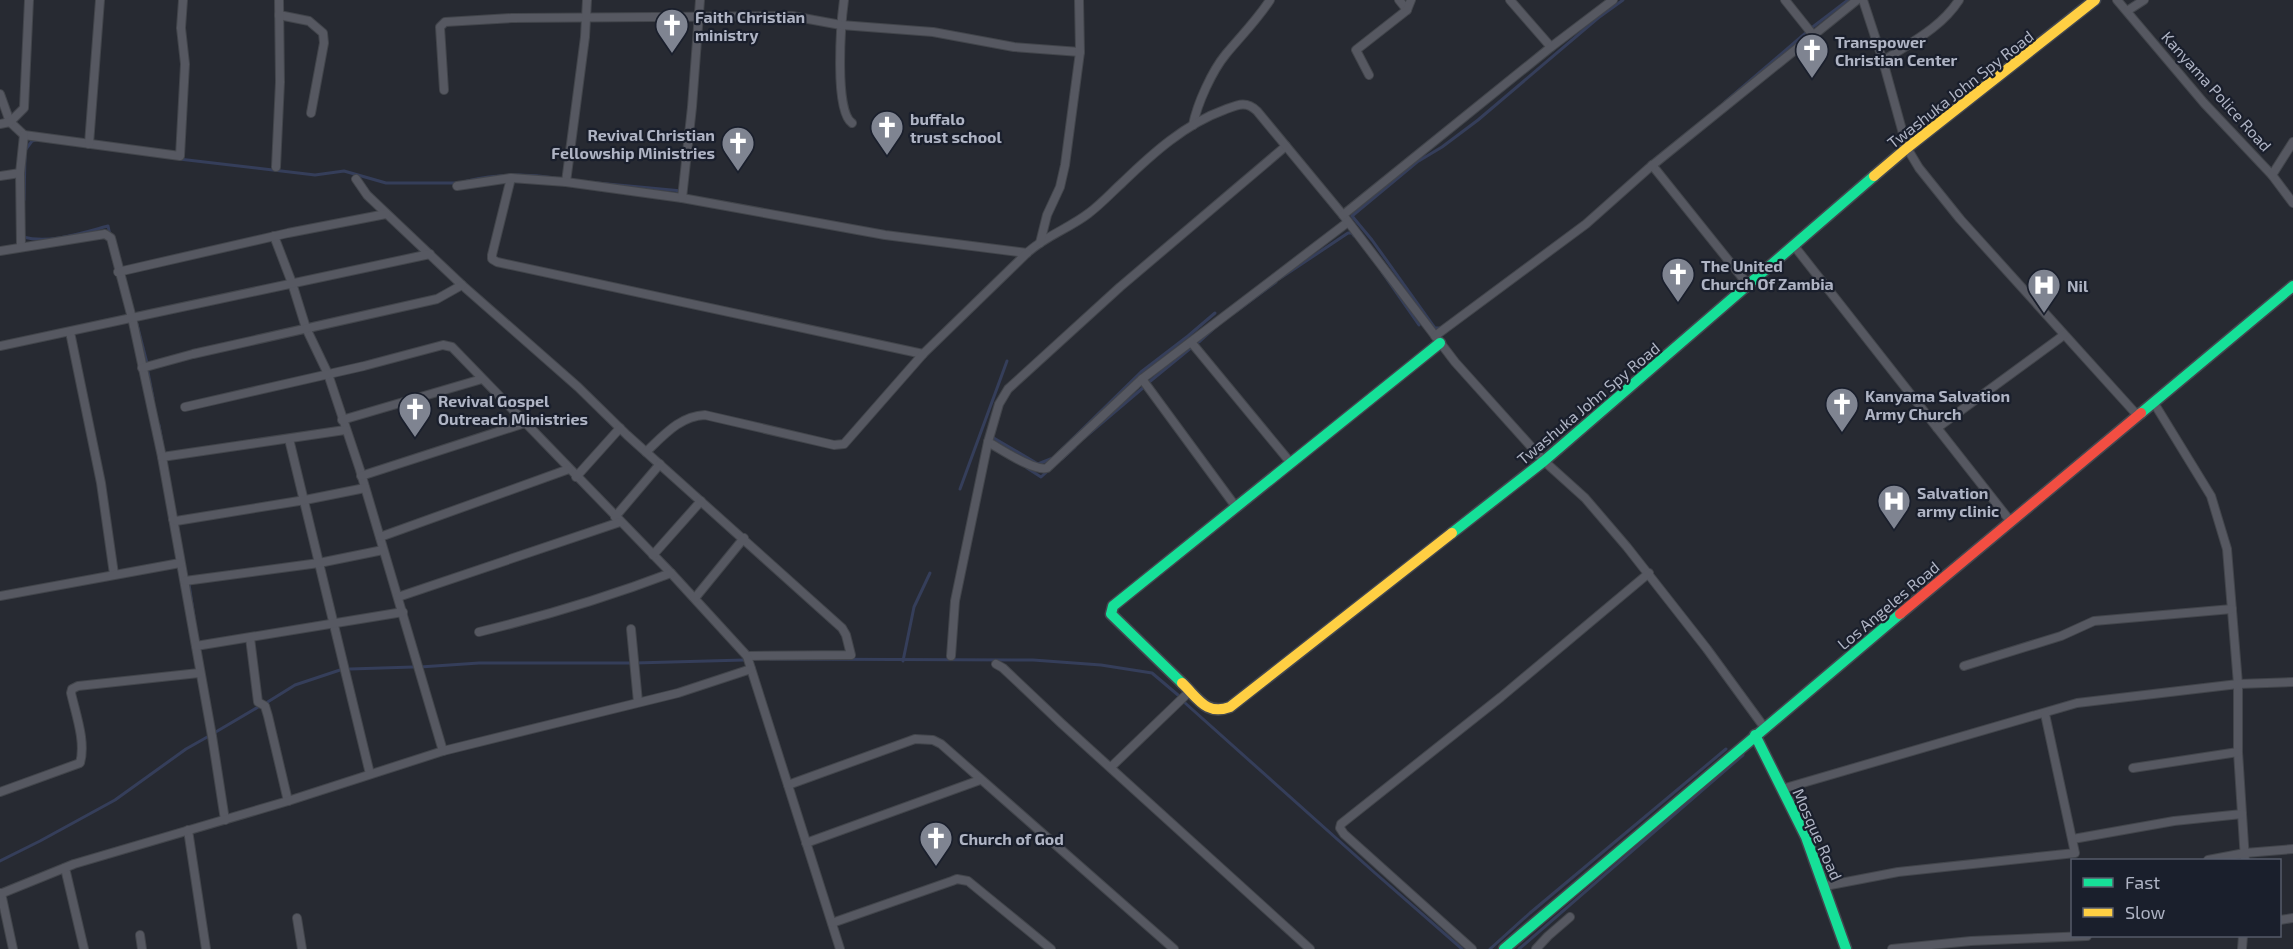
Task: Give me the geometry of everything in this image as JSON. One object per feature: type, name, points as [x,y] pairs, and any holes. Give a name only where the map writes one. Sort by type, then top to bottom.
[{"type":"street","points":[[0,124],[10,122],[20,115],[24,108],[29,0]]},
{"type":"street","points":[[89,144],[100,0]]},
{"type":"street","points":[[0,94],[10,122],[24,135],[180,156],[185,64],[181,28],[183,0]]},
{"type":"street","points":[[276,167],[280,82],[279,0]]},
{"type":"street","points":[[566,182],[587,16],[587,0]]},
{"type":"street","points":[[682,198],[694,86],[700,0]]},
{"type":"street","points":[[844,0],[841,25],[842,95],[846,116],[852,123]]},
{"type":"street","points":[[1040,243],[1047,215],[1063,176],[1080,52],[1079,0]]},
{"type":"street","points":[[1193,125],[1198,106],[1222,59],[1256,21],[1270,0]]},
{"type":"street","points":[[1399,0],[1407,10]]},
{"type":"street","points":[[1369,75],[1356,50],[1407,10],[1411,0]]},
{"type":"street","points":[[1510,0],[1551,47]]},
{"type":"street","points":[[988,442],[1039,469],[1047,468],[1142,379],[1345,219],[1551,47],[1613,0]]},
{"type":"street","points":[[1785,0],[1813,35]]},
{"type":"street","points":[[1142,379],[1236,507],[1437,340],[1586,224],[1652,165],[1857,0]]},
{"type":"street","points":[[1863,0],[1907,148],[1919,168],[1960,219],[2138,416]]},
{"type":"street","points":[[1883,61],[1942,22],[1959,0]]},
{"type":"street","name":"Twashuka John Spy Road","points":[[1236,507],[1116,603],[1111,610],[1114,617],[1209,710],[1225,710],[1544,461],[1795,247],[1907,148],[2095,0]]},
{"type":"street","name":"Kanyama Police Road","points":[[2117,0],[2205,103],[2272,175],[2293,203]]},
{"type":"street","points":[[2127,11],[2144,0]]},
{"type":"street","points":[[279,15],[309,21],[323,33],[324,43],[311,113]]},
{"type":"street","points":[[444,90],[441,23],[502,18],[792,16],[841,25],[933,32],[997,45],[1080,52]]},
{"type":"street","points":[[646,452],[686,418],[705,415],[834,445],[844,444],[923,354],[1027,253],[1090,213],[1145,162],[1193,125],[1215,113],[1243,103],[1252,106],[1286,146],[1437,340],[1544,461],[1585,498],[1649,573],[1764,727]]},
{"type":"street","points":[[21,247],[20,173],[24,135]]},
{"type":"street","points":[[2272,175],[2293,142]]},
{"type":"street","points":[[951,656],[955,602],[988,442],[999,404],[1008,388],[1120,287],[1286,146]]},
{"type":"street","points":[[1652,165],[1749,286]]},
{"type":"street","points":[[0,176],[20,173]]},
{"type":"street","points":[[511,178],[492,255],[492,259],[498,262],[923,354]]},
{"type":"street","points":[[457,186],[511,178],[566,182],[682,198],[885,235],[1027,253]]},
{"type":"street","points":[[356,179],[367,195],[462,285],[578,387],[646,452],[842,628],[851,654],[747,656]]},
{"type":"street","points":[[118,272],[274,236],[386,214]]},
{"type":"street","points":[[0,251],[105,234],[111,238],[162,457],[225,820]]},
{"type":"street","points":[[274,236],[306,328],[328,374],[403,612],[443,751]]},
{"type":"street","points":[[1795,247],[2011,522]]},
{"type":"street","points":[[0,346],[430,254]]},
{"type":"street","points":[[142,368],[437,299],[462,285]]},
{"type":"street","name":"Los Angeles Road","points":[[1504,949],[1764,727],[2293,286]]},
{"type":"street","points":[[70,332],[101,483],[114,574]]},
{"type":"street","points":[[1937,429],[2064,334]]},
{"type":"street","points":[[1191,342],[1290,462]]},
{"type":"street","points":[[185,406],[446,345],[452,347],[671,573],[747,656],[840,949]]},
{"type":"street","points":[[342,420],[482,380]]},
{"type":"street","points":[[2154,403],[2211,496],[2228,549],[2238,684],[2238,752],[2245,857]]},
{"type":"street","points":[[361,476],[525,423]]},
{"type":"street","points":[[576,477],[620,428]]},
{"type":"street","points":[[162,457],[345,430]]},
{"type":"street","points":[[289,439],[370,774]]},
{"type":"street","points":[[398,597],[618,519],[660,464]]},
{"type":"street","points":[[380,537],[569,469]]},
{"type":"street","points":[[173,519],[176,521],[365,488]]},
{"type":"street","points":[[653,555],[701,501]]},
{"type":"street","points":[[694,598],[744,538]]},
{"type":"street","points":[[185,581],[319,563],[383,550]]},
{"type":"street","points":[[0,596],[180,563]]},
{"type":"street","points":[[480,632],[573,607],[671,573]]},
{"type":"street","points":[[1472,949],[1344,834],[1340,828],[1341,824],[1501,697],[1649,573]]},
{"type":"street","points":[[1964,666],[2061,636],[2094,621],[2232,609]]},
{"type":"street","points":[[196,646],[403,612]]},
{"type":"street","points":[[631,629],[638,702]]},
{"type":"street","points":[[250,638],[258,702],[265,706],[288,801]]},
{"type":"street","points":[[996,664],[1310,949]]},
{"type":"street","points":[[13,949],[0,894],[65,868],[288,801],[443,751],[678,693],[751,669]]},
{"type":"street","points":[[0,792],[80,763],[81,744],[72,689],[78,686],[199,673]]},
{"type":"street","points":[[1782,789],[2077,703],[2238,684],[2293,682]]},
{"type":"street","points":[[1111,767],[1189,692]]},
{"type":"street","points":[[1825,886],[1911,870],[2075,853],[2044,714]]},
{"type":"street","name":"Mosque Road","points":[[1755,735],[1806,837],[1846,949]]},
{"type":"street","points":[[788,785],[915,740],[924,739],[941,744],[1174,949]]},
{"type":"street","points":[[2133,768],[2238,752]]},
{"type":"street","points":[[806,843],[980,780]]},
{"type":"street","points":[[2073,839],[2174,820],[2242,814]]},
{"type":"street","points":[[188,830],[206,949]]},
{"type":"street","points":[[2226,859],[2293,849]]},
{"type":"street","points":[[65,868],[84,949]]},
{"type":"street","points":[[832,923],[952,881],[963,880],[1051,949]]},
{"type":"street","points":[[1536,949],[1570,917]]},
{"type":"street","points":[[297,918],[302,949]]},
{"type":"street","points":[[140,935],[142,949]]},
{"type":"street","points":[[1892,949],[1971,941],[2071,937]]},
{"type":"waterway","points":[[1440,328],[1435,328],[1352,216],[1417,162],[1442,147],[1478,120],[1598,18],[1623,0]]},
{"type":"waterway","points":[[1810,29],[1848,0]]},
{"type":"waterway","points":[[1725,102],[1808,31]]},
{"type":"waterway","points":[[26,149],[32,141],[39,139]]},
{"type":"waterway","points":[[24,200],[25,156]]},
{"type":"waterway","points":[[179,159],[315,175],[344,171],[386,183],[457,183]]},
{"type":"waterway","points":[[467,181],[511,175],[555,178]]},
{"type":"waterway","points":[[597,183],[682,191]]},
{"type":"waterway","points":[[23,237],[55,238],[108,226],[110,235]]},
{"type":"waterway","points":[[1279,279],[1348,233],[1354,236]]},
{"type":"waterway","points":[[1382,272],[1419,325]]},
{"type":"waterway","points":[[1234,313],[1276,282]]},
{"type":"waterway","points":[[1058,453],[1141,372],[1215,313]]},
{"type":"waterway","points":[[137,324],[147,363]]},
{"type":"waterway","points":[[1199,342],[1219,324]]},
{"type":"waterway","points":[[1148,383],[1192,347]]},
{"type":"waterway","points":[[960,489],[1007,361]]},
{"type":"waterway","points":[[147,367],[153,398]]},
{"type":"waterway","points":[[1084,438],[1144,387]]},
{"type":"waterway","points":[[159,425],[162,442]]},
{"type":"waterway","points":[[992,437],[1038,464],[1053,458]]},
{"type":"waterway","points":[[1062,459],[1075,447]]},
{"type":"waterway","points":[[1027,468],[1041,477],[1050,469]]},
{"type":"waterway","points":[[903,661],[914,607],[930,573]]},
{"type":"waterway","points":[[189,584],[194,617]]},
{"type":"waterway","points":[[770,659],[1033,660],[1101,665],[1152,673],[1178,695]]},
{"type":"waterway","points":[[635,663],[744,660]]},
{"type":"waterway","points":[[420,667],[479,663],[630,663]]},
{"type":"waterway","points":[[350,669],[413,667]]},
{"type":"waterway","points":[[266,703],[295,685],[343,669]]},
{"type":"waterway","points":[[1184,702],[1462,949]]},
{"type":"waterway","points":[[213,731],[214,733],[260,706]]},
{"type":"waterway","points":[[0,861],[115,800],[186,749],[209,736]]},
{"type":"waterway","points":[[1490,949],[1726,749]]},
{"type":"waterway","points":[[1519,949],[1743,755]]},
{"type":"traffic: fast","points":[[1452,533],[1544,461],[1874,176]]},
{"type":"traffic: fast","points":[[2141,413],[2293,286]]},
{"type":"traffic: fast","points":[[1182,683],[1111,614],[1113,606],[1440,343]]},
{"type":"traffic: fast","points":[[1504,949],[1900,614]]},
{"type":"traffic: fast","points":[[1755,735],[1806,837],[1846,949]]},
{"type":"traffic: slow","points":[[1874,176],[2095,0]]},
{"type":"traffic: slow","points":[[1182,683],[1208,707],[1215,709],[1230,707],[1452,533]]},
{"type":"traffic: jam","points":[[1900,614],[2141,413]]},
{"type":"place","name":"Faith Christian ministry","points":[[672,54]]},
{"type":"place","name":"Transpower Christian Center","points":[[1812,79]]},
{"type":"place","name":"buffalo trust school","points":[[887,156]]},
{"type":"place","name":"Revival Christian Fellowship Ministries","points":[[738,172]]},
{"type":"place","name":"The United Church Of Zambia","points":[[1678,303]]},
{"type":"place","name":"Nil","points":[[2044,314]]},
{"type":"place","name":"Kanyama Salvation Army Church","points":[[1842,433]]},
{"type":"place","name":"Revival Gospel Outreach Ministries","points":[[415,438]]},
{"type":"place","name":"Salvation army clinic","points":[[1894,530]]},
{"type":"place","name":"Church of God","points":[[936,867]]}]
